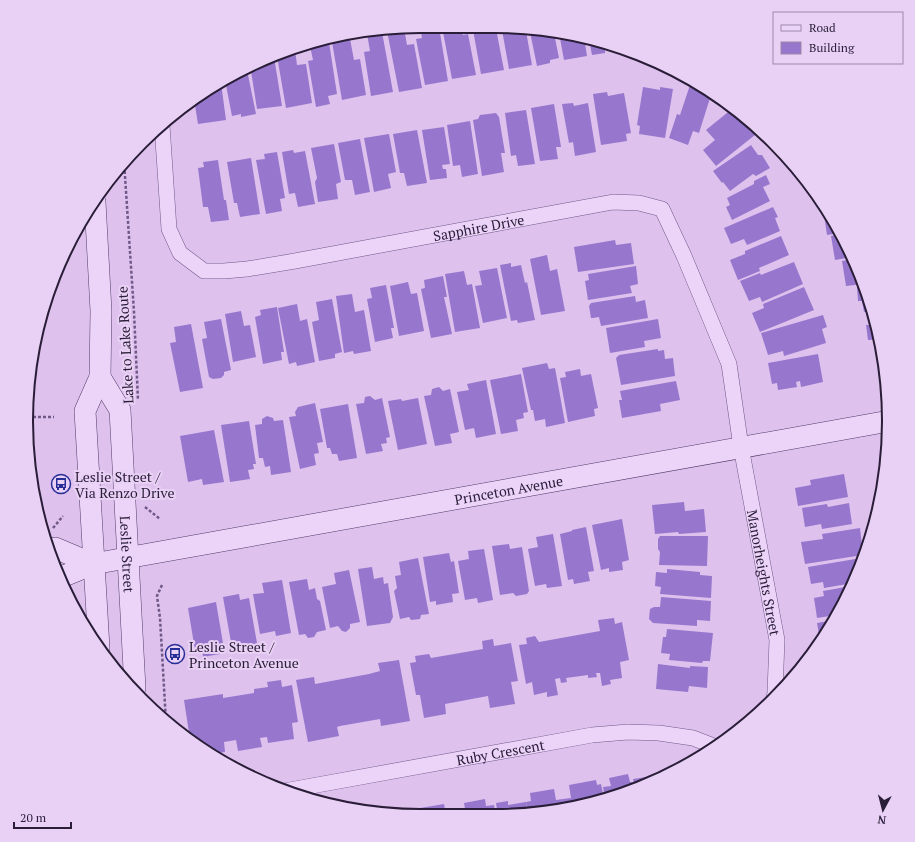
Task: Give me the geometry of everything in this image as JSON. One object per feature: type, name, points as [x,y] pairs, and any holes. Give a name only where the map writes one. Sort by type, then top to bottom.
[{"type":"street","name":"Sapphire Drive","points":[[162,132],[169,229],[180,253],[204,271],[247,269],[295,261],[614,202],[639,203],[662,209],[684,256],[730,364],[741,447]]},
{"type":"street","points":[[95,209],[101,311],[100,377],[85,411],[98,637]]},
{"type":"street","name":"Leslie Street","points":[[100,377],[120,410],[135,683]]},
{"type":"street","name":"Princeton Avenue","points":[[66,576],[93,564],[882,421]]},
{"type":"street","name":"Manorheights Street","points":[[741,447],[777,640],[775,688]]},
{"type":"street","points":[[55,548],[93,564]]},
{"type":"street","name":"Ruby Crescent","points":[[298,789],[592,735],[628,732],[659,733],[694,738],[709,744]]},
{"type":"path","name":"Lake to Lake Route","points":[[125,170],[134,312],[138,407]]},
{"type":"path","points":[[33,418],[54,417]]},
{"type":"path","points":[[143,506],[160,519]]},
{"type":"path","points":[[48,527],[52,528],[63,516]]},
{"type":"path","points":[[162,586],[157,596],[160,618],[166,713]]},
{"type":"building","points":[[421,33],[440,33],[448,81],[425,85],[416,39],[422,38]]},
{"type":"building","points":[[443,33],[462,33],[463,35],[468,34],[476,75],[452,79]]},
{"type":"building","points":[[474,33],[498,33],[497,34],[504,70],[481,74]]},
{"type":"building","points":[[503,33],[527,35],[532,65],[509,69]]},
{"type":"building","points":[[405,34],[407,45],[414,44],[422,88],[399,92],[388,35]]},
{"type":"building","points":[[383,35],[393,92],[371,96],[364,52],[370,51],[367,36]]},
{"type":"building","points":[[531,35],[555,38],[559,58],[550,60],[550,63],[537,66]]},
{"type":"building","points":[[560,38],[585,44],[587,56],[564,60]]},
{"type":"building","points":[[350,39],[354,60],[360,59],[366,95],[342,100],[332,43]]},
{"type":"building","points":[[329,44],[337,94],[328,96],[330,104],[316,107],[308,61],[313,60],[311,49]]},
{"type":"building","points":[[590,45],[606,50],[605,53],[592,55]]},
{"type":"building","points":[[296,54],[297,65],[306,64],[312,103],[286,108],[278,61]]},
{"type":"building","points":[[275,62],[282,106],[257,109],[251,72]]},
{"type":"building","points":[[248,74],[256,114],[241,117],[241,114],[232,116],[226,86]]},
{"type":"building","points":[[690,86],[710,98],[699,133],[693,131],[688,145],[669,138],[677,114],[680,115]]},
{"type":"building","points":[[643,87],[660,90],[660,87],[673,89],[665,138],[639,134],[640,126],[637,125]]},
{"type":"building","points":[[222,88],[226,120],[198,124],[195,105]]},
{"type":"building","points":[[607,92],[608,96],[624,93],[631,133],[626,134],[627,141],[601,145],[593,94]]},
{"type":"building","points":[[573,103],[574,106],[588,103],[596,152],[575,156],[573,142],[569,143],[562,104]]},
{"type":"building","points":[[554,104],[561,147],[556,147],[558,159],[540,161],[531,108]]},
{"type":"building","points":[[526,110],[535,164],[518,166],[516,155],[511,156],[505,113]]},
{"type":"building","points":[[728,112],[756,135],[716,166],[703,150],[715,140],[706,130]]},
{"type":"building","points":[[496,113],[499,117],[505,153],[501,153],[504,172],[482,176],[473,120],[478,119],[480,115]]},
{"type":"building","points":[[470,121],[478,174],[462,177],[460,165],[453,166],[447,125]]},
{"type":"building","points":[[444,127],[450,164],[442,165],[443,169],[446,169],[447,178],[430,180],[422,130]]},
{"type":"building","points":[[417,130],[427,183],[407,186],[404,173],[400,173],[393,134]]},
{"type":"building","points":[[389,134],[396,172],[388,174],[391,188],[374,192],[364,138]]},
{"type":"building","points":[[360,139],[370,192],[355,195],[352,180],[345,180],[338,143]]},
{"type":"building","points":[[334,144],[341,182],[336,184],[338,199],[318,202],[315,182],[317,178],[311,148]]},
{"type":"building","points":[[751,145],[758,155],[762,155],[770,168],[756,176],[753,174],[730,191],[713,171]]},
{"type":"building","points":[[293,150],[294,153],[305,151],[315,204],[298,207],[295,193],[289,194],[282,152]]},
{"type":"building","points":[[277,152],[285,198],[280,199],[282,211],[266,214],[256,160],[265,159],[264,154]]},
{"type":"building","points":[[251,158],[260,214],[240,217],[237,203],[234,203],[227,162]]},
{"type":"building","points":[[218,160],[224,200],[226,200],[229,220],[211,222],[208,207],[203,207],[198,168],[204,167],[203,162]]},
{"type":"building","points":[[766,175],[770,184],[763,187],[770,201],[732,220],[726,207],[730,205],[727,198],[754,184],[754,181]]},
{"type":"building","points":[[773,207],[778,217],[775,218],[780,231],[747,245],[744,239],[731,244],[724,228]]},
{"type":"building","points":[[824,218],[834,234],[827,235]]},
{"type":"building","points":[[834,235],[846,258],[835,260],[831,236]]},
{"type":"building","points":[[781,236],[789,255],[759,268],[760,271],[738,280],[730,260],[745,254],[745,251]]},
{"type":"building","points":[[615,240],[616,245],[631,243],[634,264],[578,272],[574,247]]},
{"type":"building","points":[[547,255],[550,271],[557,269],[565,311],[541,315],[530,259]]},
{"type":"building","points":[[847,260],[857,285],[846,286],[842,261]]},
{"type":"building","points":[[794,262],[803,284],[762,302],[760,297],[749,301],[740,281],[760,273],[761,275]]},
{"type":"building","points":[[511,263],[511,267],[521,265],[525,283],[527,282],[535,320],[518,323],[517,320],[511,321],[500,265]]},
{"type":"building","points":[[636,266],[638,284],[630,286],[632,293],[588,300],[585,281],[589,280],[588,274]]},
{"type":"building","points":[[497,268],[507,318],[483,323],[475,286],[482,285],[479,271]]},
{"type":"building","points":[[464,271],[467,285],[472,284],[480,328],[455,332],[445,274]]},
{"type":"building","points":[[443,276],[447,297],[444,297],[452,334],[431,338],[421,289],[425,288],[424,280]]},
{"type":"building","points":[[408,282],[411,294],[417,293],[424,331],[399,336],[390,286]]},
{"type":"building","points":[[386,285],[394,328],[391,328],[393,338],[375,342],[367,299],[372,298],[370,288]]},
{"type":"building","points":[[804,287],[814,310],[760,332],[752,313],[764,308],[763,304]]},
{"type":"building","points":[[857,287],[866,312],[864,312],[862,301],[858,301]]},
{"type":"building","points":[[352,294],[355,312],[364,310],[371,351],[354,354],[353,351],[344,353],[336,296]]},
{"type":"building","points":[[635,296],[636,302],[645,300],[648,318],[601,326],[599,317],[591,318],[589,306],[591,303]]},
{"type":"building","points":[[332,299],[342,352],[335,354],[335,358],[319,361],[312,322],[319,320],[316,302]]},
{"type":"building","points":[[297,304],[300,321],[307,319],[315,362],[297,366],[296,362],[289,364],[278,308]]},
{"type":"building","points":[[277,307],[284,352],[281,352],[282,360],[263,364],[255,317],[261,315],[260,310]]},
{"type":"building","points":[[241,311],[244,326],[250,325],[256,357],[233,362],[225,314]]},
{"type":"building","points":[[823,315],[827,327],[822,329],[826,343],[784,356],[783,351],[768,355],[761,333]]},
{"type":"building","points":[[221,319],[231,370],[224,372],[224,375],[221,378],[213,379],[209,377],[202,339],[207,338],[204,322]]},
{"type":"building","points":[[658,319],[661,338],[644,341],[645,347],[610,353],[606,328]]},
{"type":"building","points":[[191,324],[203,388],[180,392],[170,343],[176,342],[174,327]]},
{"type":"building","points":[[866,325],[870,325],[874,340],[868,340]]},
{"type":"building","points":[[658,349],[658,351],[664,350],[665,359],[673,358],[675,376],[621,385],[616,358],[619,355]]},
{"type":"building","points":[[818,354],[823,382],[801,387],[800,381],[796,382],[797,387],[778,390],[777,383],[772,384],[768,363]]},
{"type":"building","points":[[547,363],[549,369],[555,368],[565,423],[546,427],[545,419],[535,421],[533,410],[531,410],[522,368]]},
{"type":"building","points":[[580,369],[581,376],[591,374],[598,408],[594,409],[595,416],[568,422],[560,378],[566,377],[565,372]]},
{"type":"building","points":[[521,374],[528,412],[523,413],[524,418],[516,420],[518,431],[501,434],[490,380]]},
{"type":"building","points":[[486,380],[496,434],[476,438],[474,428],[465,430],[457,392],[469,390],[467,384]]},
{"type":"building","points":[[676,381],[680,400],[660,404],[661,411],[622,418],[619,400],[622,400],[620,391]]},
{"type":"building","points":[[439,387],[443,391],[450,389],[459,432],[450,434],[452,443],[435,446],[424,396],[431,395],[432,389]]},
{"type":"building","points":[[370,396],[375,400],[382,398],[390,437],[386,438],[387,443],[381,444],[383,451],[366,454],[356,404],[364,403],[365,397]]},
{"type":"building","points":[[418,398],[427,444],[398,450],[388,401],[401,399],[402,401]]},
{"type":"building","points":[[315,403],[323,442],[317,443],[319,453],[314,454],[316,465],[300,469],[289,417],[296,416],[295,412],[298,407]]},
{"type":"building","points":[[348,404],[357,458],[339,461],[337,454],[332,454],[330,448],[327,448],[320,409]]},
{"type":"building","points":[[267,416],[273,418],[274,421],[283,420],[291,472],[271,475],[270,466],[265,467],[263,458],[259,458],[255,425],[262,424],[262,419]]},
{"type":"building","points":[[249,421],[256,464],[253,464],[254,469],[248,470],[250,479],[230,482],[221,425]]},
{"type":"building","points":[[214,430],[224,482],[203,485],[202,479],[188,482],[180,436]]},
{"type":"building","points":[[844,474],[848,497],[798,506],[795,488],[811,485],[810,480]]},
{"type":"building","points":[[684,502],[685,511],[704,509],[706,532],[655,534],[652,505]]},
{"type":"building","points":[[849,503],[852,524],[822,529],[821,524],[805,527],[802,508],[827,504],[828,507]]},
{"type":"building","points":[[622,519],[629,560],[622,562],[623,570],[609,572],[609,568],[601,570],[592,525]]},
{"type":"building","points":[[586,527],[594,571],[588,572],[590,581],[574,584],[573,579],[568,580],[560,534]]},
{"type":"building","points":[[860,528],[862,544],[857,556],[805,564],[801,542],[823,539],[822,534]]},
{"type":"building","points":[[553,534],[562,586],[547,588],[546,584],[535,586],[528,549],[538,547],[536,537]]},
{"type":"building","points":[[660,536],[708,536],[707,566],[659,565],[660,552],[658,549],[658,539]]},
{"type":"building","points":[[509,544],[510,549],[522,547],[529,591],[527,594],[516,596],[513,593],[500,595],[492,546]]},
{"type":"building","points":[[484,549],[493,600],[478,603],[477,598],[465,600],[458,561],[469,559],[468,551]]},
{"type":"building","points":[[449,553],[451,562],[454,561],[459,593],[452,594],[453,602],[436,605],[436,601],[430,602],[423,557]]},
{"type":"building","points":[[418,558],[429,614],[421,615],[420,619],[411,620],[409,617],[400,619],[394,591],[397,588],[395,576],[401,575],[399,562]]},
{"type":"building","points":[[856,559],[846,584],[824,588],[823,582],[811,584],[808,567]]},
{"type":"building","points":[[372,567],[374,579],[383,577],[384,584],[388,583],[393,617],[390,623],[367,626],[358,569]]},
{"type":"building","points":[[667,569],[700,572],[700,575],[712,576],[711,598],[660,594],[661,587],[655,586],[656,572],[667,573]]},
{"type":"building","points":[[349,570],[360,622],[350,624],[350,628],[346,632],[342,631],[338,626],[330,628],[322,587],[336,584],[334,573]]},
{"type":"building","points":[[307,579],[309,590],[315,588],[317,599],[320,601],[326,630],[317,632],[314,637],[308,638],[305,634],[299,635],[289,582]]},
{"type":"building","points":[[282,580],[291,633],[276,636],[275,631],[260,634],[253,594],[264,593],[262,583]]},
{"type":"building","points":[[844,587],[829,616],[817,618],[814,598],[824,596],[823,591]]},
{"type":"building","points":[[239,594],[240,600],[249,598],[257,643],[255,646],[246,648],[244,646],[232,648],[223,597]]},
{"type":"building","points":[[661,597],[711,601],[710,621],[697,620],[697,626],[653,623],[649,619],[650,609],[660,607]]},
{"type":"building","points":[[216,602],[224,649],[219,650],[220,654],[203,657],[202,649],[195,650],[188,608]]},
{"type":"building","points":[[614,618],[615,624],[622,622],[629,660],[620,662],[622,678],[610,680],[611,684],[602,686],[600,673],[596,673],[597,677],[588,678],[588,675],[566,678],[567,682],[561,683],[560,678],[555,679],[558,695],[547,697],[547,692],[534,695],[532,682],[526,684],[519,645],[527,644],[526,638],[535,636],[539,642],[600,631],[598,620]]},
{"type":"building","points":[[826,621],[819,634],[817,623]]},
{"type":"building","points":[[667,629],[713,633],[710,661],[703,661],[702,663],[669,660],[670,654],[661,653],[663,637],[666,637]]},
{"type":"building","points":[[493,639],[494,646],[511,643],[518,681],[511,682],[515,704],[490,708],[488,696],[445,704],[446,714],[424,718],[420,695],[416,695],[410,663],[416,662],[415,656],[429,654],[431,658],[483,649],[482,641]]},
{"type":"building","points":[[399,660],[410,721],[381,726],[380,719],[340,726],[337,727],[339,736],[308,742],[296,680],[314,677],[315,684],[369,674],[380,671],[378,663]]},
{"type":"building","points":[[658,664],[690,668],[690,666],[708,667],[707,688],[689,686],[688,692],[656,689]]},
{"type":"building","points":[[281,680],[282,687],[292,685],[298,722],[292,723],[294,739],[268,743],[267,737],[260,738],[262,747],[238,751],[236,740],[224,742],[225,752],[220,753],[189,732],[184,700],[223,694],[223,698],[254,693],[254,689],[268,687],[267,682]]},
{"type":"building","points":[[628,774],[630,782],[632,783],[604,793],[603,787],[611,786],[609,778]]},
{"type":"building","points":[[647,777],[634,782],[633,779]]},
{"type":"building","points":[[596,780],[597,785],[601,784],[603,793],[564,803],[563,799],[571,798],[569,785]]},
{"type":"building","points":[[554,789],[556,800],[563,799],[563,803],[527,807],[526,802],[531,801],[530,793]]},
{"type":"building","points":[[485,799],[486,806],[494,805],[495,809],[465,809],[464,803]]},
{"type":"building","points":[[508,801],[508,805],[526,802],[526,807],[497,809],[496,803]]},
{"type":"building","points":[[444,804],[445,809],[420,809]]},
{"type":"place","name":"Leslie Street / Via Renzo Drive","points":[[61,484]]},
{"type":"place","name":"Leslie Street / Princeton Avenue","points":[[175,654]]}]
